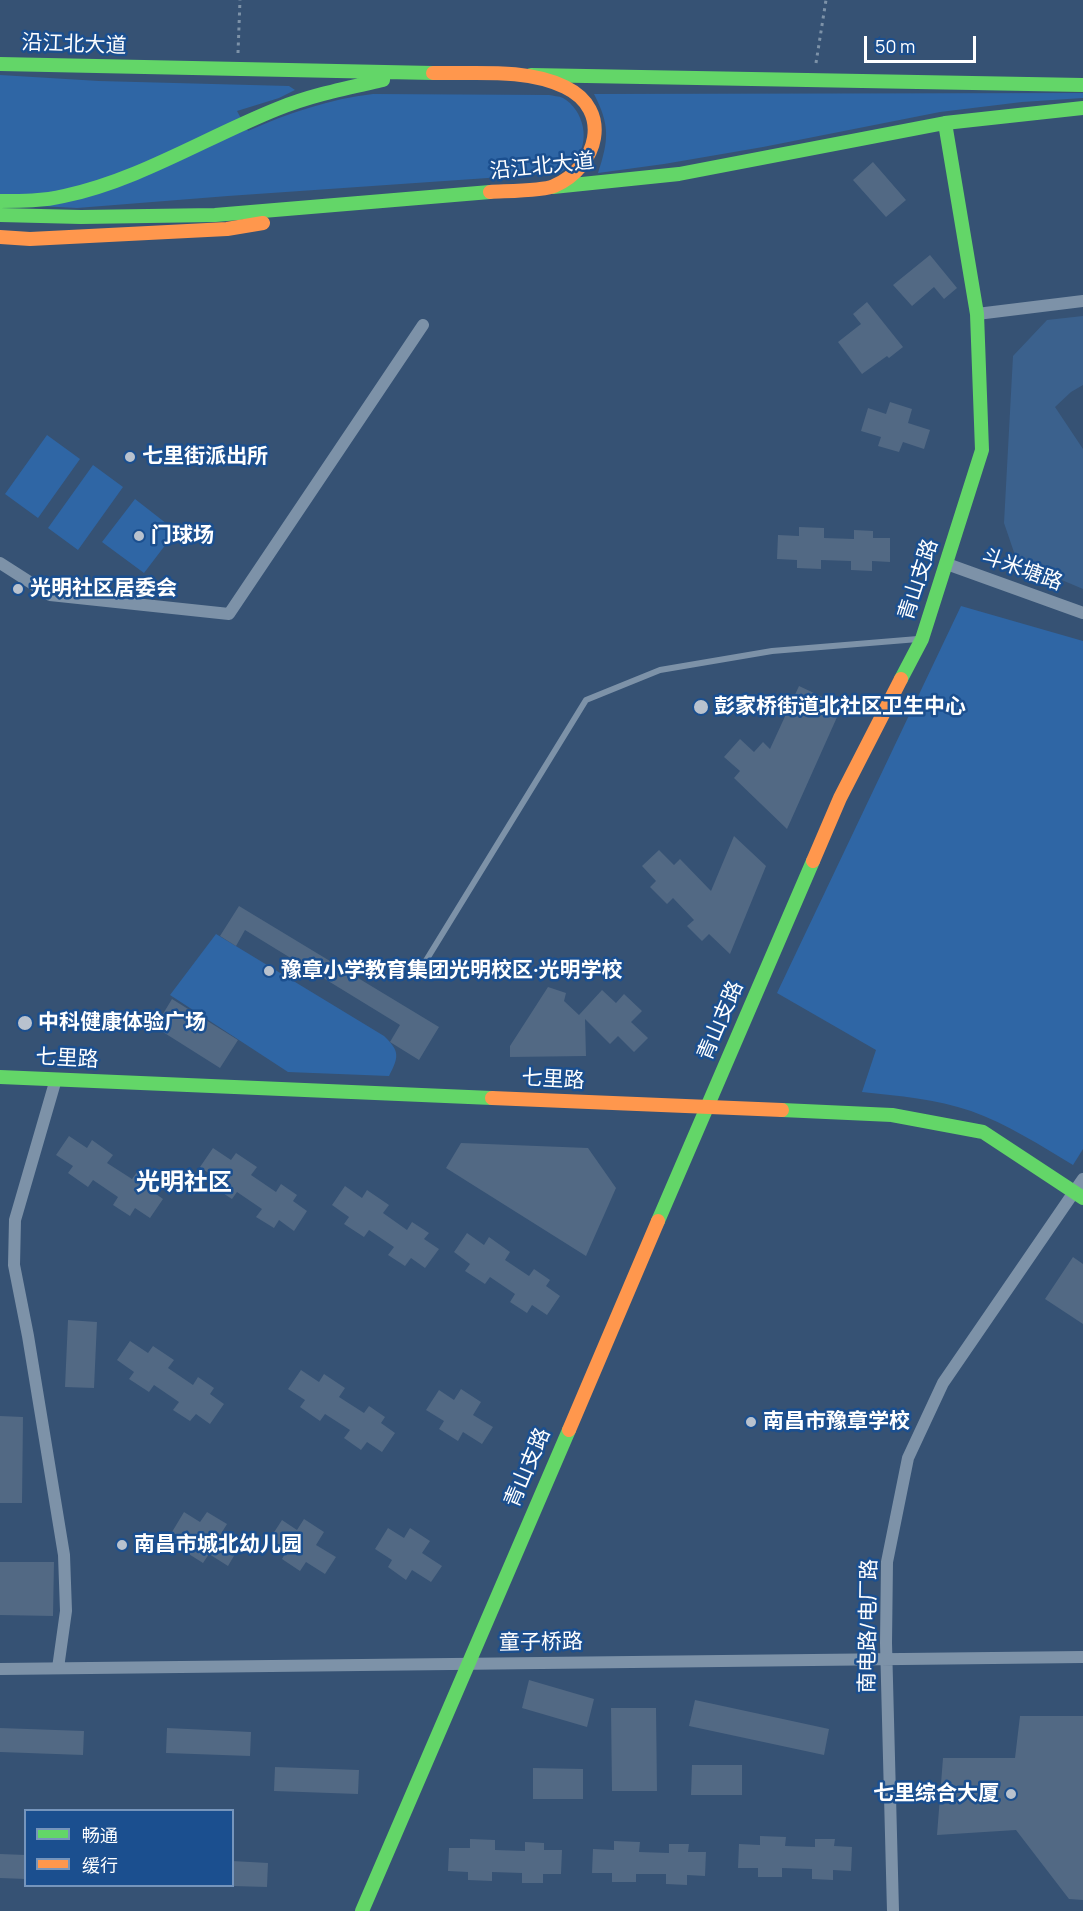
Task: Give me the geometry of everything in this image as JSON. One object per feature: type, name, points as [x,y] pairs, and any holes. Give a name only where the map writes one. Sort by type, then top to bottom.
[{"type":"main road","name":"沿江北大道","points":[[0,64],[410,74],[1083,85]]},
{"type":"main road","points":[[0,201],[18,203],[59,198],[106,185],[244,123],[306,99],[410,74]]},
{"type":"main road","points":[[531,75],[560,85],[578,95],[590,111],[596,126],[594,144],[586,160],[573,174],[553,187]]},
{"type":"main road","name":"沿江北大道","points":[[0,215],[81,217],[214,215],[553,187],[679,174],[945,123],[1083,108]]},
{"type":"main road","name":"青山支路","points":[[362,1911],[840,798],[922,639],[947,564],[982,450],[977,314],[945,123]]},
{"type":"main road","points":[[0,237],[30,239],[227,229],[385,202]]},
{"type":"main road","name":"七里路","points":[[0,1077],[892,1115],[983,1132],[1079,1195]]},
{"type":"street","points":[[977,314],[1083,301]]},
{"type":"street","points":[[0,563],[50,595],[229,614],[423,325]]},
{"type":"street","name":"斗米塘路","points":[[947,564],[1083,613]]},
{"type":"street","points":[[56,1079],[15,1220],[14,1265],[32,1357],[64,1555],[66,1611],[58,1668]]},
{"type":"street","name":"南电路/电厂路","points":[[893,1911],[887,1562],[908,1458],[943,1383],[1079,1195],[1083,1179]]},
{"type":"street","name":"童子桥路","points":[[0,1668],[1083,1657]]},
{"type":"lane","points":[[422,967],[586,700],[660,670],[772,651],[922,639]]},
{"type":"path","points":[[237,70],[240,0]]},
{"type":"path","points":[[813,80],[826,0]]},
{"type":"shaded area","points":[[0,75],[99,81],[289,86],[295,90],[279,98],[237,111],[248,131],[309,108],[341,99],[373,94],[549,95],[563,98],[576,110],[584,136],[580,153],[560,173],[77,208],[0,204]]},
{"type":"shaded area","points":[[1083,93],[1083,98],[1022,102],[940,112],[763,147],[598,173],[606,133],[603,115],[594,94]]},
{"type":"shaded area","points":[[1083,316],[1083,385],[1071,392],[1055,407],[1083,449],[1083,589],[1017,561],[1004,523],[1013,356],[1047,320]]},
{"type":"shaded area","points":[[47,435],[80,459],[38,518],[5,494]]},
{"type":"shaded area","points":[[93,465],[123,487],[78,550],[48,528]]},
{"type":"shaded area","name":"门球场","points":[[135,499],[176,531],[144,573],[102,542]]},
{"type":"shaded area","points":[[961,606],[1083,641],[1083,1149],[1073,1165],[1010,1129],[971,1111],[931,1101],[862,1092],[876,1050],[777,993]]},
{"type":"shaded area","points":[[216,934],[384,1036],[393,1046],[396,1054],[395,1064],[389,1076],[288,1072],[170,995]]},
{"type":"building","points":[[873,162],[906,200],[886,217],[853,180]]},
{"type":"building","points":[[930,255],[957,288],[944,299],[934,287],[912,306],[893,285]]},
{"type":"building","points":[[867,302],[903,347],[862,374],[838,342],[861,324],[853,314]]},
{"type":"building","points":[[890,402],[912,409],[908,423],[930,430],[924,449],[903,442],[899,452],[878,446],[881,437],[861,431],[868,408],[886,414]]},
{"type":"building","points":[[799,527],[824,528],[824,538],[854,539],[854,530],[873,531],[873,538],[890,538],[890,562],[872,561],[872,571],[851,570],[851,561],[821,560],[821,569],[797,568],[797,560],[777,559],[778,535],[799,536]]},
{"type":"building","points":[[799,686],[842,706],[787,829],[734,778],[740,771],[724,757],[740,739],[754,752],[763,742],[770,749]]},
{"type":"building","points":[[734,836],[766,866],[730,954],[709,934],[702,941],[687,926],[694,920],[673,898],[667,904],[650,887],[656,881],[642,866],[659,850],[674,865],[680,859],[711,891]]},
{"type":"building","points":[[239,906],[439,1027],[419,1060],[390,1042],[400,1025],[245,930],[236,946],[220,936]]},
{"type":"building","points":[[548,987],[566,993],[564,1001],[579,1015],[602,990],[616,1003],[624,994],[642,1011],[631,1022],[648,1038],[634,1052],[618,1036],[610,1044],[585,1019],[586,1056],[510,1057],[510,1046]]},
{"type":"building","points":[[172,999],[238,1040],[220,1068],[155,1027]]},
{"type":"building","points":[[69,1136],[87,1148],[92,1140],[113,1155],[107,1163],[132,1179],[137,1172],[153,1183],[149,1189],[163,1199],[150,1218],[135,1208],[130,1216],[113,1205],[118,1197],[93,1180],[88,1187],[68,1173],[73,1166],[56,1155]]},
{"type":"building","points":[[461,1143],[588,1148],[616,1188],[586,1256],[446,1168]]},
{"type":"building","points":[[213,1148],[231,1160],[236,1153],[257,1167],[251,1175],[276,1192],[281,1184],[297,1195],[293,1201],[307,1211],[294,1231],[279,1220],[274,1228],[256,1217],[262,1209],[237,1192],[232,1199],[212,1186],[217,1179],[200,1167]]},
{"type":"building","points":[[345,1186],[362,1198],[367,1190],[389,1205],[383,1213],[407,1230],[412,1222],[429,1233],[424,1239],[439,1249],[425,1268],[411,1258],[405,1266],[388,1255],[394,1247],[369,1230],[364,1237],[344,1224],[349,1217],[332,1205]]},
{"type":"building","points":[[467,1233],[484,1245],[489,1237],[510,1252],[505,1260],[529,1276],[534,1269],[550,1280],[546,1286],[560,1296],[547,1315],[532,1305],[527,1313],[510,1302],[515,1294],[490,1277],[485,1284],[465,1271],[470,1264],[454,1252]]},
{"type":"building","points":[[1073,1257],[1083,1264],[1083,1324],[1045,1299]]},
{"type":"building","points":[[68,1320],[97,1322],[94,1388],[65,1387]]},
{"type":"building","points":[[130,1341],[148,1353],[153,1346],[174,1360],[168,1368],[193,1385],[198,1377],[214,1388],[210,1394],[224,1404],[210,1424],[196,1414],[190,1421],[173,1410],[179,1402],[154,1385],[149,1392],[129,1379],[134,1372],[117,1360]]},
{"type":"building","points":[[301,1370],[319,1382],[324,1374],[345,1388],[339,1397],[364,1413],[369,1406],[385,1417],[381,1423],[395,1433],[382,1452],[367,1442],[361,1450],[344,1438],[350,1430],[325,1414],[320,1421],[300,1407],[305,1400],[288,1389]]},
{"type":"building","points":[[461,1389],[481,1402],[473,1415],[493,1427],[482,1444],[463,1432],[458,1441],[439,1429],[444,1421],[426,1410],[439,1390],[454,1400]]},
{"type":"building","points":[[0,1416],[23,1417],[22,1503],[0,1503]]},
{"type":"building","points":[[184,1512],[200,1522],[207,1512],[227,1524],[219,1537],[238,1549],[228,1566],[209,1554],[203,1563],[184,1551],[189,1543],[172,1532]]},
{"type":"building","points":[[304,1519],[324,1532],[316,1545],[336,1557],[325,1574],[306,1562],[300,1571],[282,1559],[286,1552],[269,1540],[282,1520],[297,1530]]},
{"type":"building","points":[[388,1528],[404,1538],[410,1528],[430,1541],[422,1553],[442,1566],[431,1582],[412,1570],[406,1580],[388,1567],[392,1560],[375,1549]]},
{"type":"building","points":[[0,1562],[54,1562],[53,1616],[0,1615]]},
{"type":"building","points":[[529,1680],[594,1699],[587,1727],[522,1708]]},
{"type":"building","points":[[695,1700],[829,1729],[824,1755],[689,1726]]},
{"type":"building","points":[[611,1708],[656,1708],[657,1791],[612,1791]]},
{"type":"building","name":"七里综合大厦","points":[[1020,1716],[1083,1716],[1083,1900],[1069,1899],[1016,1830],[937,1835],[943,1758],[1015,1758]]},
{"type":"building","points":[[0,1728],[84,1731],[83,1755],[0,1752]]},
{"type":"building","points":[[167,1728],[251,1732],[250,1756],[166,1753]]},
{"type":"building","points":[[692,1765],[742,1765],[742,1795],[691,1795]]},
{"type":"building","points":[[275,1767],[359,1770],[358,1794],[274,1791]]},
{"type":"building","points":[[533,1768],[583,1769],[583,1799],[533,1799]]},
{"type":"building","points":[[760,1836],[786,1837],[785,1846],[815,1847],[815,1839],[835,1839],[834,1846],[852,1847],[851,1871],[833,1870],[833,1880],[812,1879],[812,1869],[782,1868],[782,1877],[758,1877],[758,1868],[738,1868],[739,1844],[760,1845]]},
{"type":"building","points":[[470,1839],[495,1840],[495,1850],[525,1851],[525,1842],[544,1843],[544,1850],[562,1850],[561,1874],[543,1874],[543,1883],[522,1883],[522,1873],[492,1872],[492,1881],[468,1880],[468,1872],[448,1871],[449,1848],[470,1848]]},
{"type":"building","points":[[614,1841],[640,1842],[639,1852],[669,1853],[669,1844],[689,1844],[688,1852],[706,1852],[705,1876],[687,1875],[687,1885],[666,1884],[666,1874],[636,1874],[636,1882],[612,1882],[612,1873],[592,1873],[593,1849],[614,1850]]},
{"type":"building","points":[[0,1854],[24,1855],[24,1879],[0,1878]]},
{"type":"building","points":[[234,1861],[268,1863],[267,1887],[234,1886]]},
{"type":"traffic: fast","points":[[0,64],[433,73]]},
{"type":"traffic: fast","points":[[531,75],[1083,85]]},
{"type":"traffic: fast","points":[[0,201],[48,199],[91,189],[145,169],[290,104],[329,92],[383,80]]},
{"type":"traffic: fast","points":[[553,187],[679,174],[945,123],[1083,108]]},
{"type":"traffic: fast","points":[[901,679],[922,639],[982,450],[977,314],[945,123]]},
{"type":"traffic: fast","points":[[0,215],[81,217],[215,215],[490,192]]},
{"type":"traffic: fast","points":[[658,1221],[813,861]]},
{"type":"traffic: fast","points":[[0,1077],[492,1098]]},
{"type":"traffic: fast","points":[[782,1110],[892,1115],[983,1132],[1083,1198]]},
{"type":"traffic: fast","points":[[362,1911],[569,1430]]},
{"type":"traffic: slow","points":[[433,73],[500,73],[534,77],[565,87],[580,97],[590,110],[594,123],[594,138],[581,166],[569,177],[549,188],[490,192]]},
{"type":"traffic: slow","points":[[0,237],[30,239],[227,229],[263,223]]},
{"type":"traffic: slow","points":[[813,861],[840,798],[901,679]]},
{"type":"traffic: slow","points":[[492,1098],[782,1110]]},
{"type":"traffic: slow","points":[[569,1430],[658,1221]]},
{"type":"place","name":"七里街派出所","points":[[130,457]]},
{"type":"place","name":"门球场","points":[[139,536]]},
{"type":"place","name":"光明社区居委会","points":[[18,589]]},
{"type":"place","name":"彭家桥街道北社区卫生中心","points":[[701,707]]},
{"type":"place","name":"豫章小学教育集团光明校区·光明学校","points":[[269,971]]},
{"type":"place","name":"中科健康体验广场","points":[[25,1023]]},
{"type":"place","name":"南昌市豫章学校","points":[[751,1422]]},
{"type":"place","name":"南昌市城北幼儿园","points":[[122,1545]]},
{"type":"place","name":"七里综合大厦","points":[[1011,1794]]},
{"type":"district","name":"光明社区","points":[[184,1183]]}]
